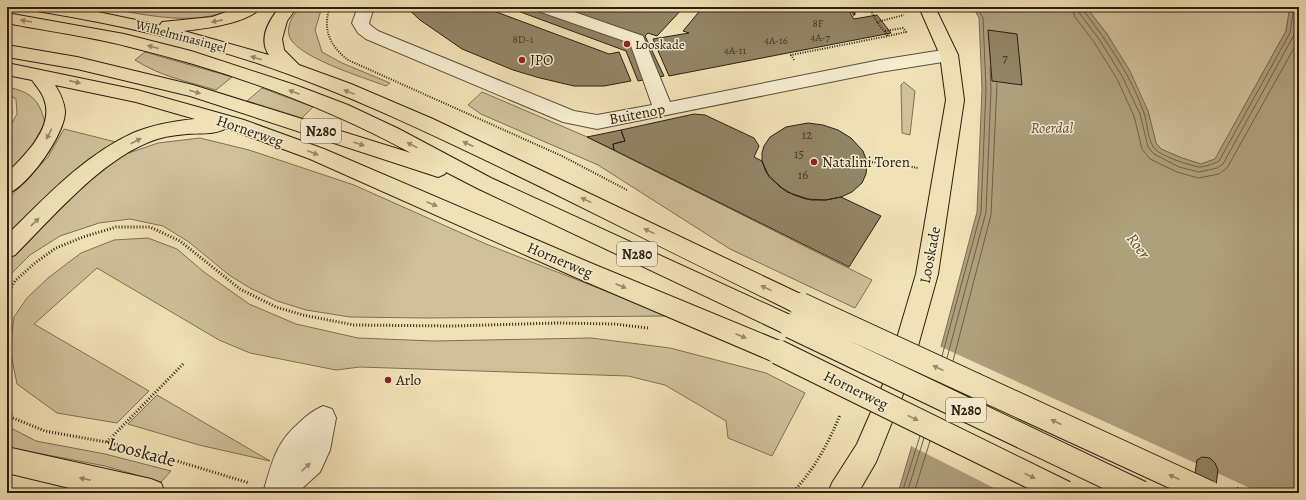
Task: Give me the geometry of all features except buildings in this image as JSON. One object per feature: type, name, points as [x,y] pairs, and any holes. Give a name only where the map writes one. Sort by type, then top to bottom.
[{"type":"main road","name":"Wilhelminasingel","points":[[43,7],[149,27],[221,46],[293,70]]},
{"type":"main road","points":[[149,27],[192,25],[219,21],[238,15],[253,7]]},
{"type":"main road","points":[[289,7],[276,26],[274,45],[278,56],[293,70]]},
{"type":"main road","name":"Looskade","points":[[842,493],[867,453],[896,382],[927,274],[955,100],[949,55],[927,7]]},
{"type":"main road","name":"Wilhelminasingel","points":[[7,18],[109,36],[191,57]]},
{"type":"main road","name":"Hornerweg","points":[[7,51],[77,63],[158,81],[269,114],[380,152],[484,183]]},
{"type":"main road","name":"Hornerweg","points":[[191,57],[291,90],[341,110],[392,134],[484,183],[796,315],[1209,493]]},
{"type":"main road","name":"N280","points":[[7,69],[37,74]]},
{"type":"main road","name":"Hornerweg","points":[[293,70],[392,109],[454,137],[1141,493]]},
{"type":"main road","points":[[7,186],[42,145],[51,132],[55,119],[54,100],[47,87],[37,74]]},
{"type":"main road","name":"Hornerweg","points":[[37,74],[137,96],[237,125],[317,154],[585,271],[778,352],[1065,493]]},
{"type":"main road","points":[[7,249],[91,170],[140,138],[173,129],[237,125]]},
{"type":"main road","points":[[7,460],[151,493]]},
{"type":"street","name":"Buitenop","points":[[366,7],[360,22],[366,32],[570,117],[597,122],[949,55]]},
{"type":"street","points":[[544,7],[637,40],[664,109]]},
{"type":"path","points":[[330,7],[327,20],[327,29],[332,43],[340,54],[348,60],[562,156],[610,180],[628,191]]},
{"type":"path","points":[[869,7],[877,22],[888,36]]},
{"type":"path","points":[[877,22],[903,15]]},
{"type":"path","points":[[806,81],[791,55],[906,32],[903,28],[885,31]]},
{"type":"path","points":[[7,101],[10,103],[12,109],[11,118],[7,123]]},
{"type":"path","points":[[867,162],[891,163],[919,169],[920,161]]},
{"type":"path","points":[[7,295],[15,281],[34,262],[56,248],[82,236],[116,227],[150,227],[180,241],[240,289],[276,307],[303,314],[354,325],[452,326],[558,323]]},
{"type":"path","points":[[106,442],[184,364]]},
{"type":"path","name":"Looskade","points":[[7,411],[13,418],[45,431],[106,442],[164,457],[277,493]]},
{"type":"path","points":[[792,493],[803,482],[830,442],[841,413]]},
{"type":"shaded area","points":[[100,7],[139,7],[163,11],[197,7],[243,7],[207,17],[171,18]]},
{"type":"shaded area","points":[[300,7],[322,7],[315,30],[322,52],[342,63],[390,83],[386,86],[347,72],[316,58],[303,51],[293,43],[289,35],[289,27],[293,17]]},
{"type":"shaded area","points":[[1086,7],[1290,7],[1286,31],[1215,159],[1201,164],[1161,149],[1156,143],[1148,111],[1107,34]]},
{"type":"shaded area","points":[[145,52],[232,77],[216,90],[164,74],[135,60]]},
{"type":"shaded area","points":[[904,82],[915,91],[910,135],[902,133],[901,85]]},
{"type":"shaded area","points":[[7,87],[22,91],[33,98],[40,108],[45,123],[21,164],[7,180],[7,132],[17,114],[16,99],[7,94]]},
{"type":"shaded area","points":[[262,88],[313,107],[302,118],[247,101]]},
{"type":"shaded area","points":[[482,92],[585,136],[872,280],[855,308],[730,249],[598,165],[481,114],[468,105]]},
{"type":"shaded area","points":[[64,129],[116,142],[7,241],[7,200],[48,157]]},
{"type":"shaded area","points":[[200,138],[249,150],[354,185],[486,244],[669,316],[426,318],[350,317],[306,310],[277,301],[250,288],[229,275],[189,242],[163,226],[130,219],[99,223],[60,236],[30,255],[7,278],[7,258],[117,157],[158,143]]},
{"type":"shaded area","points":[[148,238],[177,249],[204,272],[249,304],[296,324],[358,338],[434,341],[591,338],[670,348],[766,373],[805,393],[772,456],[728,438],[726,421],[665,385],[628,376],[360,367],[336,370],[250,353],[219,340],[97,268],[34,324],[149,391],[117,423],[57,413],[17,384],[10,349],[14,317],[27,298],[48,278],[81,253],[114,240]]},
{"type":"shaded area","points":[[157,395],[270,461],[199,445],[128,424]]},
{"type":"shaded area","points":[[7,426],[36,441],[105,454],[171,471],[161,482],[105,466],[11,448],[7,446]]},
{"type":"water","name":"Roer","points":[[973,7],[1086,7],[1107,34],[1130,71],[1148,111],[1156,143],[1161,149],[1201,164],[1215,159],[1286,31],[1290,7],[1299,7],[1299,493],[898,493],[941,347],[977,212],[982,89],[979,18]]},
{"type":"pier","points":[[939,346],[1261,493],[1004,493],[911,446]]},
{"type":"place","name":"Looskade","points":[[627,44]]},
{"type":"place","name":"JPO","points":[[522,60]]},
{"type":"place","name":"Natalini Toren","points":[[814,162]]},
{"type":"place","name":"Arlo","points":[[388,380]]},
{"type":"park label","name":"Roerdal","points":[[1052,128]]}]
